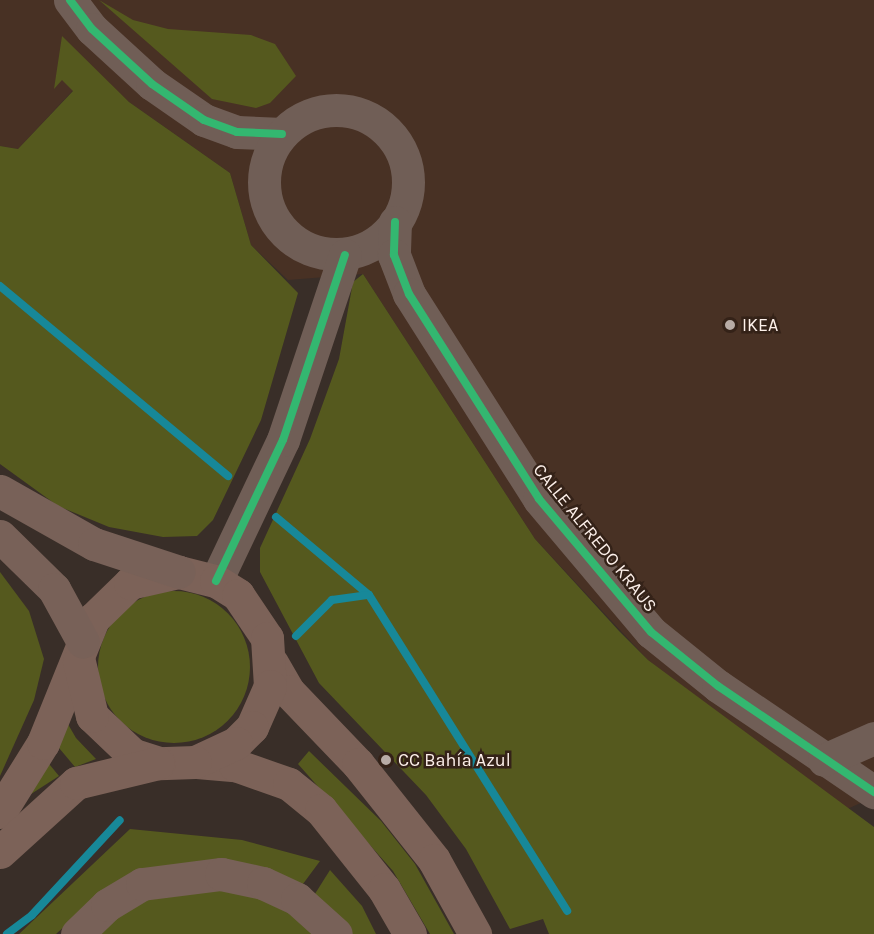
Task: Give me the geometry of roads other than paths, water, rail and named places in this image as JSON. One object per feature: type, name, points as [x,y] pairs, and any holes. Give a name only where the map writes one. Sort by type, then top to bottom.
[{"type":"highway","points":[[0,491],[94,544],[179,572]]},
{"type":"highway","points":[[0,536],[54,590],[81,652]]},
{"type":"highway","points":[[77,934],[107,905],[142,884],[221,874],[263,883],[297,900],[336,934]]},
{"type":"main road","points":[[0,812],[43,742],[93,619],[130,584],[179,572],[216,581],[255,614],[272,663],[288,691],[358,764],[434,860],[475,934]]},
{"type":"main road","points":[[81,652],[92,716],[132,754],[159,763]]},
{"type":"main road","points":[[195,762],[217,755],[252,727],[270,686],[272,663]]},
{"type":"main road","points":[[0,852],[76,783],[159,763],[195,762],[235,765],[297,790],[321,810],[384,889],[410,934]]},
{"type":"street","points":[[70,0],[92,29],[152,84],[215,126],[246,161],[265,194],[273,218],[307,248],[323,315]]},
{"type":"street","points":[[216,581],[283,440],[323,315],[353,251],[395,222],[408,188],[407,168],[385,129],[343,110],[321,111],[282,134],[267,163],[265,194]]},
{"type":"street","points":[[215,126],[282,134]]},
{"type":"street","name":"CALLE ALFREDO KRAUS","points":[[395,222],[394,255],[409,294],[539,499],[651,632],[824,760],[874,792]]},
{"type":"street","points":[[307,248],[353,251]]},
{"type":"street","name":"CALLE ALFREDO KRAUS","points":[[353,251],[409,294]]},
{"type":"street","points":[[824,760],[874,738]]},
{"type":"waterway","points":[[0,286],[228,476]]},
{"type":"waterway","points":[[276,517],[369,595],[567,911]]},
{"type":"waterway","points":[[296,636],[332,600],[369,595]]},
{"type":"waterway","points":[[7,934],[32,915],[120,820]]},
{"type":"place","name":"IKEA","points":[[730,325]]},
{"type":"place","name":"CC Bahía Azul","points":[[386,760]]}]
